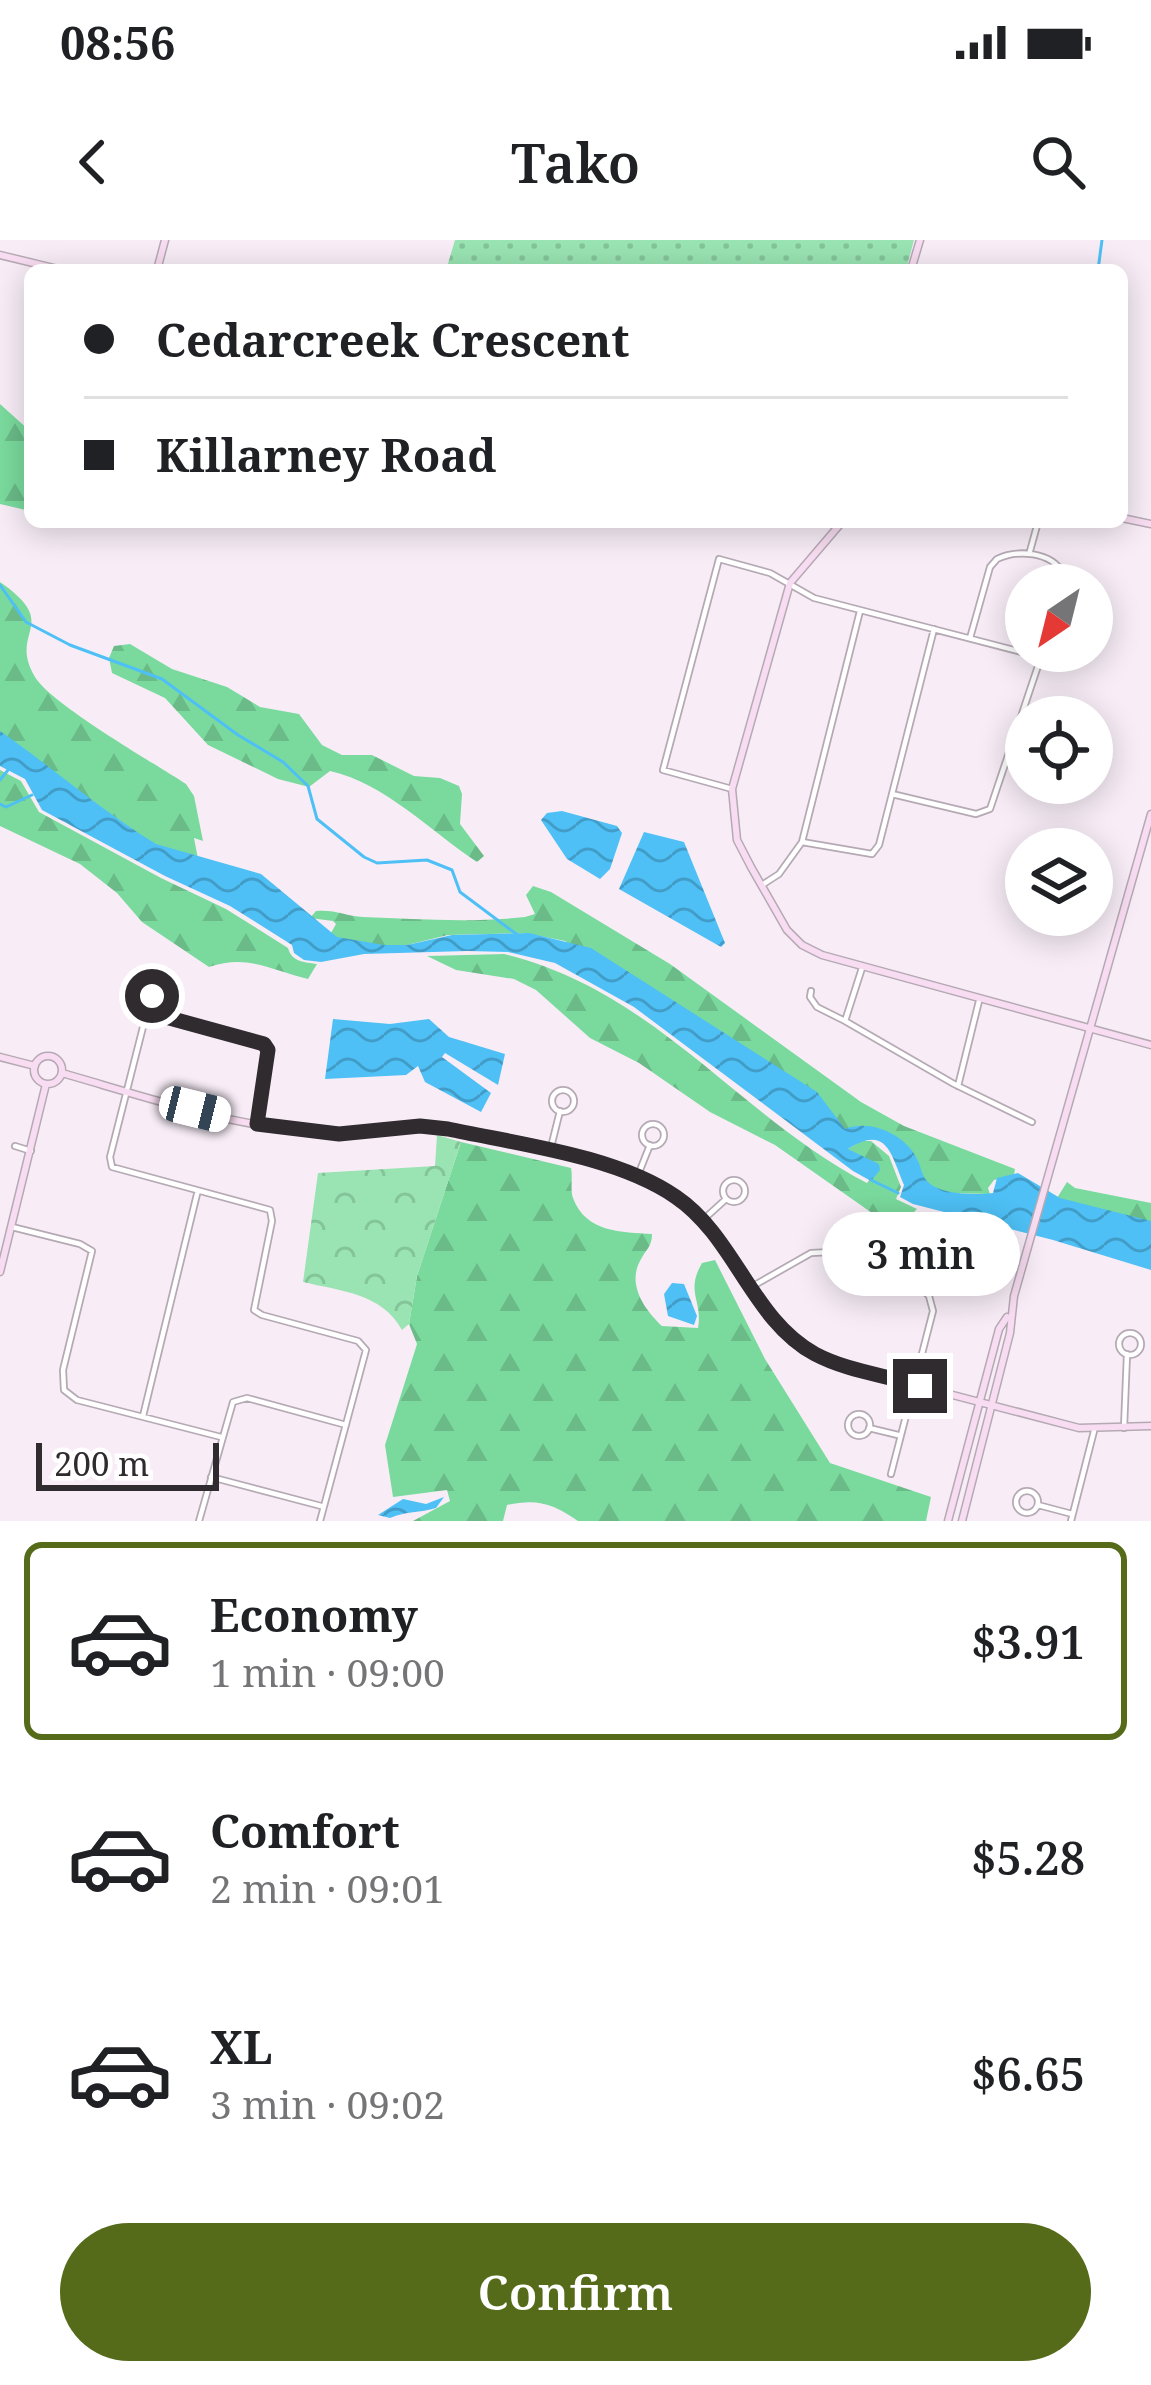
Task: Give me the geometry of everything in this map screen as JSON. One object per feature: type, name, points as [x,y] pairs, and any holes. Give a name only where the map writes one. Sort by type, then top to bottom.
[{"type":"street","points":[[0,255],[37,264]]},
{"type":"street","points":[[837,528],[790,583],[732,789],[737,840],[787,930],[802,944],[862,968],[1151,1046]]},
{"type":"street","points":[[1029,554],[1036,528]]},
{"type":"street","points":[[970,638],[990,568],[1006,554],[1029,554],[1055,564]]},
{"type":"street","points":[[732,789],[663,770],[718,559],[790,583],[814,598],[1005,646]]},
{"type":"street","points":[[762,885],[779,874],[802,842],[860,611]]},
{"type":"street","points":[[802,842],[872,854],[879,845],[934,628]]},
{"type":"street","points":[[892,794],[976,814],[989,809],[1036,672]]},
{"type":"street","points":[[962,1521],[1045,1178],[1151,814]]},
{"type":"street","points":[[845,1021],[862,968]]},
{"type":"street","points":[[811,991],[817,1007],[1032,1122]]},
{"type":"street","points":[[149,1018],[144,1006],[152,996],[164,1000],[162,1016]]},
{"type":"street","points":[[958,1086],[979,1001]]},
{"type":"street","points":[[257,1124],[268,1050],[264,1044],[162,1016],[144,1023],[110,1157],[112,1167],[270,1210],[272,1221],[254,1310],[363,1343],[366,1350],[320,1521]]},
{"type":"street","points":[[0,1057],[35,1066]]},
{"type":"street","points":[[44,1057],[53,1057],[60,1061],[62,1073],[56,1082],[46,1084],[37,1078],[35,1066],[44,1057]]},
{"type":"street","points":[[62,1073],[257,1124],[339,1134],[420,1126],[448,1129],[638,1175],[704,1220],[774,1319],[816,1355],[1094,1431],[1151,1426]]},
{"type":"street","points":[[0,1273],[46,1084]]},
{"type":"street","points":[[550,1151],[560,1111]]},
{"type":"street","points":[[638,1175],[650,1145]]},
{"type":"street","points":[[16,1146],[31,1151]]},
{"type":"street","points":[[143,1416],[198,1192]]},
{"type":"street","points":[[704,1220],[726,1199]]},
{"type":"street","points":[[12,1227],[92,1250],[63,1370],[64,1390],[77,1400],[221,1437]]},
{"type":"street","points":[[752,1287],[790,1262],[811,1253],[831,1252],[919,1286],[929,1296],[933,1311],[891,1474]]},
{"type":"street","points":[[948,1521],[999,1329],[1009,1315]]},
{"type":"street","points":[[1124,1428],[1127,1354]]},
{"type":"street","points":[[199,1521],[228,1408],[239,1399],[346,1425]]},
{"type":"street","points":[[869,1427],[901,1435]]},
{"type":"street","points":[[1038,1505],[1071,1518],[1094,1431]]},
{"type":"street","points":[[211,1477],[323,1506]]},
{"type":"green space","points":[[455,240],[914,240],[908,264],[448,264]]},
{"type":"green space","points":[[0,404],[24,426],[24,510],[0,504]]},
{"type":"green space","points":[[0,582],[28,609],[28,661],[45,688],[81,717],[186,784],[194,796],[203,841],[194,838],[198,859],[153,845],[0,734]]},
{"type":"green space","points":[[130,644],[172,669],[227,687],[260,707],[299,714],[322,745],[342,755],[372,755],[414,776],[440,778],[459,786],[460,824],[484,856],[477,862],[389,797],[350,777],[330,771],[309,787],[278,779],[208,745],[165,698],[112,673],[109,658],[114,646]]},
{"type":"green space","points":[[0,770],[21,781],[39,812],[226,909],[288,948],[296,959],[317,964],[308,979],[248,963],[209,967],[142,922],[117,893],[80,864],[0,826]]},
{"type":"green space","points":[[533,886],[551,892],[670,964],[861,1102],[904,1126],[1015,1169],[1014,1175],[994,1180],[990,1194],[939,1193],[923,1183],[913,1157],[858,1126],[842,1131],[565,941],[525,933],[448,935],[403,946],[380,946],[334,938],[333,921],[310,918],[316,911],[424,919],[525,917],[535,914],[526,895]]},
{"type":"green space","points":[[504,954],[558,972],[607,996],[820,1155],[867,1183],[870,1179],[843,1152],[861,1141],[871,1141],[889,1156],[901,1187],[896,1199],[917,1209],[896,1218],[872,1213],[775,1145],[710,1112],[639,1063],[590,1038],[536,990],[514,979],[456,970],[427,956]]},
{"type":"green space","points":[[437,1135],[461,1142],[417,1276],[409,1324],[402,1330],[372,1301],[303,1282],[318,1173],[435,1166]]},
{"type":"green space","points":[[461,1142],[571,1168],[573,1198],[587,1218],[606,1228],[652,1234],[636,1279],[644,1305],[662,1326],[698,1328],[697,1273],[702,1263],[715,1260],[765,1359],[830,1463],[931,1497],[926,1521],[578,1521],[553,1507],[527,1502],[507,1505],[503,1521],[413,1521],[450,1501],[447,1490],[393,1497],[385,1445],[417,1344],[409,1324],[417,1276]]},
{"type":"green space","points":[[1067,1182],[1075,1188],[1151,1203],[1151,1222],[1057,1198]]},
{"type":"water","points":[[0,731],[156,844],[261,874],[337,937],[407,945],[452,935],[529,933],[591,948],[817,1092],[845,1129],[865,1126],[896,1136],[935,1187],[993,1193],[997,1178],[1018,1173],[1060,1198],[1151,1221],[1151,1270],[913,1204],[900,1197],[904,1185],[891,1153],[879,1141],[848,1149],[879,1164],[871,1181],[634,1007],[555,963],[508,952],[467,951],[304,960],[292,945],[230,906],[42,810],[25,779],[0,766]]},
{"type":"water","points":[[562,811],[617,826],[622,833],[610,869],[600,879],[567,859],[541,820],[547,813]]},
{"type":"water","points":[[644,832],[684,842],[725,943],[721,947],[619,889]]},
{"type":"water","points":[[333,1019],[390,1024],[429,1019],[449,1037],[505,1054],[498,1085],[445,1053],[442,1057],[491,1093],[481,1112],[425,1082],[418,1066],[406,1075],[325,1079]]},
{"type":"water","points":[[672,1283],[684,1284],[697,1316],[694,1325],[668,1316],[664,1294]]},
{"type":"water","points":[[444,1497],[436,1508],[390,1518],[378,1515],[403,1499],[426,1504]]},
{"type":"waterway","points":[[1099,264],[1102,240]]},
{"type":"waterway","points":[[0,585],[26,622],[70,645],[162,679],[283,762],[308,786],[317,819],[364,857],[377,863],[427,860],[452,870],[460,892],[519,936]]},
{"type":"waterway","points":[[0,780],[8,770]]},
{"type":"waterway","points":[[0,804],[6,807],[32,795]]},
{"type":"waterway","points":[[871,1180],[898,1193]]},
{"type":"route","points":[[152,996],[164,1000],[162,1016],[264,1044],[268,1050],[257,1124],[339,1134],[420,1126],[448,1129],[638,1175],[704,1220],[774,1319],[801,1345],[842,1366],[920,1386]]}]
